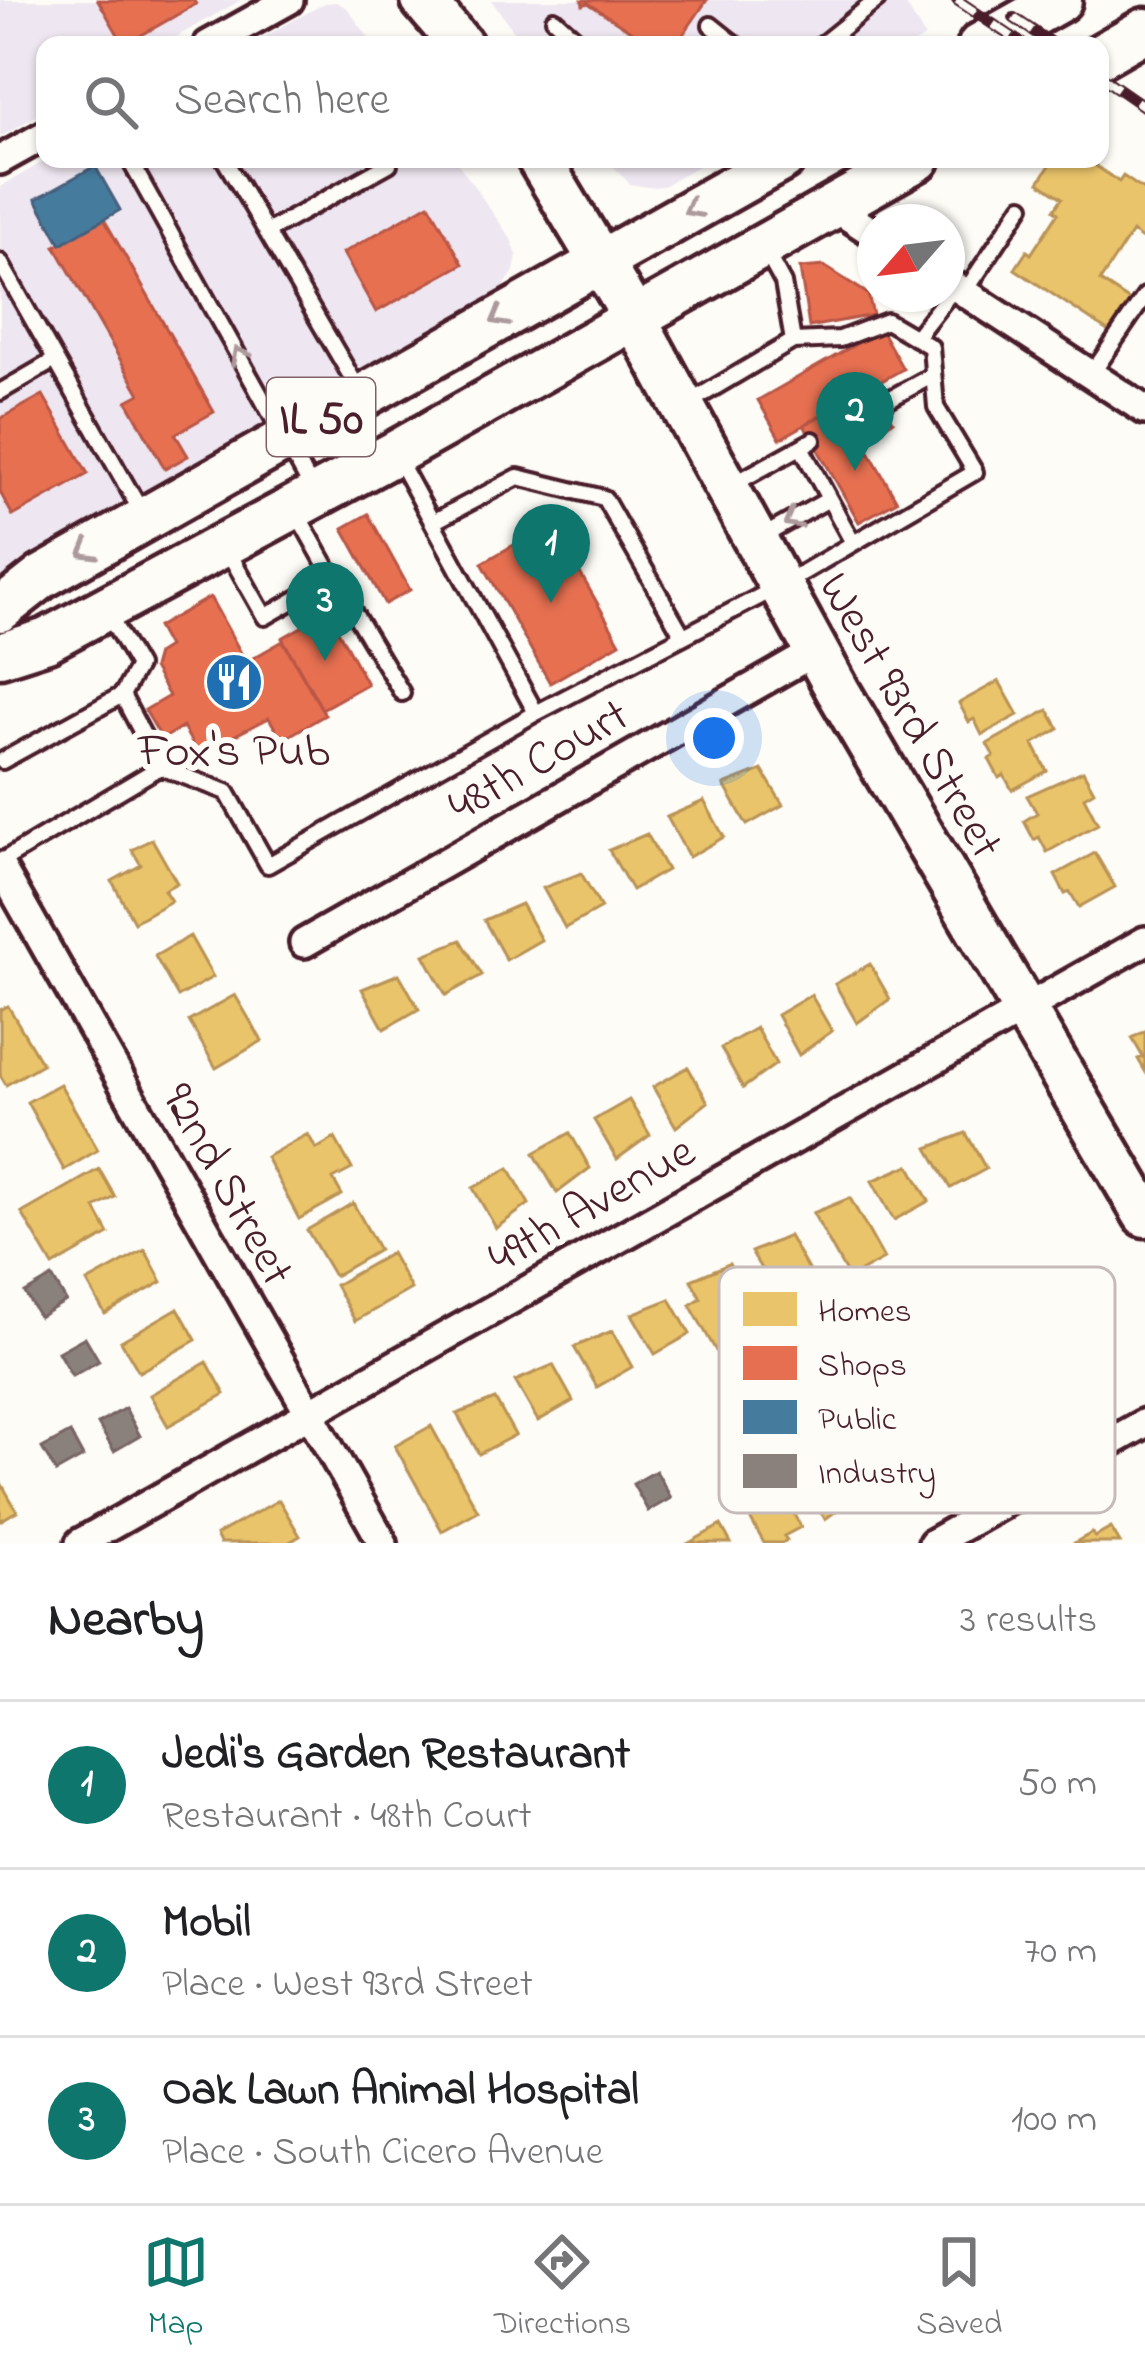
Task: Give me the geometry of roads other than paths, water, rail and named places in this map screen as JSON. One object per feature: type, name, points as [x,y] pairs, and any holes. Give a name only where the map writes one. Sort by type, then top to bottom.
[{"type":"main road","points":[[996,36],[1060,0]]},
{"type":"main road","points":[[428,2],[454,36]]},
{"type":"main road","points":[[1109,51],[1145,30]]},
{"type":"main road","name":"West 93rd Street","points":[[545,168],[601,259],[816,651],[1145,1215]]},
{"type":"main road","name":"IL 50","points":[[0,610],[42,577],[767,168]]},
{"type":"main road","name":"IL 50","points":[[0,656],[47,640],[394,453],[901,168]]},
{"type":"street","points":[[224,36],[289,0]]},
{"type":"street","points":[[0,160],[36,140]]},
{"type":"street","points":[[834,206],[857,222]]},
{"type":"street","points":[[965,293],[1145,410]]},
{"type":"street","name":"48th Court","points":[[304,944],[816,651]]},
{"type":"street","name":"92nd Street","points":[[0,864],[382,1543]]},
{"type":"street","name":"49th Avenue","points":[[80,1543],[1145,941]]},
{"type":"street","points":[[1115,1440],[1145,1423]]},
{"type":"street","points":[[933,1543],[986,1513]]},
{"type":"lane","points":[[832,36],[877,0]]},
{"type":"lane","points":[[554,19],[573,36]]},
{"type":"lane","points":[[711,25],[725,36]]},
{"type":"lane","points":[[134,168],[285,438],[333,578],[402,693]]},
{"type":"lane","points":[[229,168],[362,394]]},
{"type":"lane","points":[[267,232],[381,168]]},
{"type":"lane","points":[[965,276],[1022,206]]},
{"type":"lane","points":[[763,247],[783,284],[794,341]]},
{"type":"lane","points":[[0,262],[145,518]]},
{"type":"lane","points":[[1091,375],[1145,296]]},
{"type":"lane","points":[[915,338],[936,312]]},
{"type":"lane","points":[[122,695],[160,767],[227,792],[268,865],[536,713],[780,586],[975,472],[936,407],[931,347],[887,321],[840,339],[794,341],[682,406]]},
{"type":"lane","points":[[0,392],[55,360]]},
{"type":"lane","points":[[882,403],[934,375]]},
{"type":"lane","points":[[728,488],[807,444],[853,543]]},
{"type":"lane","points":[[394,453],[536,713]]},
{"type":"lane","points":[[433,522],[518,477],[604,498],[683,636]]},
{"type":"lane","points":[[755,540],[829,499]]},
{"type":"lane","points":[[223,543],[265,617],[333,578]]},
{"type":"lane","points":[[2,761],[122,695],[138,666],[104,608]]},
{"type":"lane","points":[[0,864],[160,767]]},
{"type":"railway","points":[[957,0],[1011,36]]},
{"type":"railway","points":[[1014,18],[1041,36]]},
{"type":"railway","points":[[1109,82],[1145,107]]},
{"type":"place","name":"Mobil","points":[[855,471]]},
{"type":"place","name":"Jedi's Garden Restaurant","points":[[551,603]]},
{"type":"place","name":"Oak Lawn Animal Hospital","points":[[325,661]]},
{"type":"place","name":"Fox's Pub","points":[[234,682]]}]
